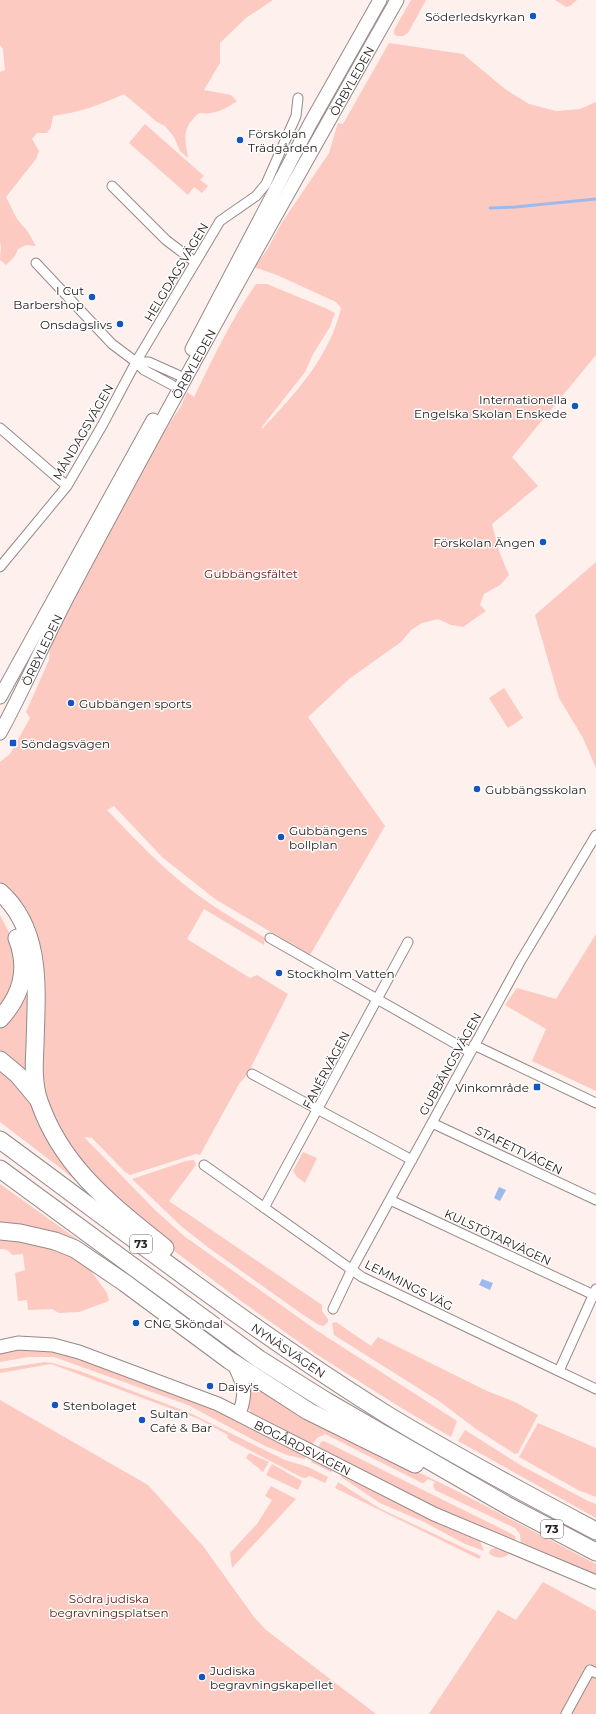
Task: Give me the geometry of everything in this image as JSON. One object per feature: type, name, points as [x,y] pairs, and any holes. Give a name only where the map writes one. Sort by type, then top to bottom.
[{"type":"highway","points":[[0,892],[14,908],[24,925],[32,946],[36,967],[34,1071],[38,1099],[57,1141],[70,1160],[104,1198],[284,1345]]},
{"type":"highway","points":[[0,908],[12,926],[18,941],[22,955],[23,969],[18,994],[13,1003],[0,1019]]},
{"type":"highway","points":[[0,1060],[18,1076],[38,1099]]},
{"type":"highway","name":"NYNÄSVÄGEN","points":[[0,1140],[183,1275],[389,1415],[452,1453],[596,1531]]},
{"type":"highway","name":"NYNÄSVÄGEN","points":[[0,1169],[253,1354],[326,1401],[508,1506],[596,1552]]},
{"type":"highway","points":[[0,1231],[20,1233],[75,1249],[126,1283],[233,1362],[308,1411],[381,1448],[508,1506]]},
{"type":"highway","points":[[233,1362],[262,1373],[298,1391],[326,1401]]},
{"type":"main road","name":"ÖRBYLEDEN","points":[[1,692],[175,380],[310,124],[380,0]]},
{"type":"main road","name":"ÖRBYLEDEN","points":[[0,733],[20,697],[66,600],[177,395],[397,0]]},
{"type":"main road","name":"BOGÅRDSVÄGEN","points":[[0,1347],[18,1343],[53,1345],[79,1352],[218,1404],[434,1514],[596,1582]]},
{"type":"main road","points":[[233,1362],[244,1386],[244,1400],[239,1414]]},
{"type":"street","name":"HELGDAGSVÄGEN","points":[[136,362],[220,221],[256,196],[266,184],[296,116],[298,98]]},
{"type":"street","points":[[112,186],[166,240],[195,262]]},
{"type":"street","points":[[36,263],[112,344],[136,362],[149,362],[175,380]]},
{"type":"street","name":"MÅNDAGSVÄGEN","points":[[0,567],[67,486],[103,424],[136,362]]},
{"type":"street","points":[[0,428],[67,486]]},
{"type":"street","points":[[1,692],[20,697]]},
{"type":"street","name":"GUBBÄNGSVÄGEN","points":[[333,1309],[352,1269],[472,1048],[520,962],[596,835]]},
{"type":"street","points":[[270,938],[378,999],[472,1048],[596,1103]]},
{"type":"street","name":"FANÉRVÄGEN","points":[[264,1208],[408,942]]},
{"type":"street","points":[[252,1074],[412,1160]]},
{"type":"street","name":"STAFETTVÄGEN","points":[[432,1123],[596,1200]]},
{"type":"street","name":"LEMMINGS VÄG","points":[[204,1165],[362,1277],[596,1389]]},
{"type":"street","name":"KULSTÖTARVÄGEN","points":[[390,1200],[595,1293]]},
{"type":"street","points":[[559,1371],[595,1293]]},
{"type":"street","points":[[566,1714],[590,1670],[596,1673]]},
{"type":"green space","points":[[0,0],[273,0],[246,18],[220,43],[220,63],[204,90],[231,95],[237,101],[219,111],[199,113],[193,119],[187,129],[185,139],[188,158],[180,151],[174,137],[165,126],[157,122],[124,94],[90,108],[53,116],[51,127],[47,133],[37,133],[32,139],[39,151],[36,159],[6,197],[17,219],[28,232],[36,246],[26,245],[18,249],[15,256],[6,265],[0,260],[0,72],[5,70],[3,49],[0,45]]},
{"type":"green space","points":[[411,0],[426,0],[408,33],[403,36],[397,36],[394,34],[394,30]]},
{"type":"green space","points":[[555,0],[577,0],[570,6],[566,7]]},
{"type":"green space","name":"Gubbängsfältet","points":[[389,43],[463,54],[505,89],[529,104],[556,111],[580,109],[596,102],[596,355],[512,457],[538,486],[492,524],[499,551],[509,575],[500,585],[484,594],[480,605],[486,611],[463,627],[451,625],[438,619],[422,623],[411,630],[401,642],[349,679],[308,717],[385,826],[310,955],[215,899],[162,857],[114,806],[107,810],[148,852],[191,890],[265,938],[264,945],[204,909],[187,939],[250,978],[257,975],[288,994],[247,1075],[239,1084],[200,1155],[196,1154],[130,1175],[125,1172],[92,1138],[84,1137],[156,1211],[184,1236],[316,1330],[457,1421],[451,1437],[403,1409],[316,1354],[241,1301],[173,1250],[73,1157],[42,1090],[41,970],[0,887],[0,762],[10,754],[30,718],[26,712],[49,660],[50,648],[67,610],[160,438],[181,406],[187,392],[194,397],[230,325],[256,284],[267,284],[335,313],[330,327],[313,354],[305,372],[261,428],[263,428],[288,401],[310,373],[329,342],[336,326],[341,308],[336,302],[277,275],[254,267],[267,250],[281,224],[329,153],[338,123],[343,124]]},
{"type":"green space","points":[[145,124],[204,176],[200,180],[208,186],[202,193],[194,187],[188,195],[129,143]]},
{"type":"green space","points":[[596,562],[596,768],[583,738],[559,698],[535,615]]},
{"type":"green space","points":[[504,688],[523,718],[508,728],[489,698]]},
{"type":"green space","points":[[0,915],[16,946],[16,981],[0,1013]]},
{"type":"green space","points":[[596,934],[596,1091],[532,1061],[546,1029],[505,1005],[517,988],[556,999]]},
{"type":"green space","points":[[28,981],[32,1078],[0,1053],[0,1026]]},
{"type":"green space","points":[[0,1065],[16,1078],[89,1192],[63,1170],[0,1122]]},
{"type":"green space","points":[[303,1152],[317,1158],[305,1183],[297,1177],[293,1171]]},
{"type":"green space","points":[[194,1160],[196,1165],[169,1201],[322,1305],[322,1311],[328,1319],[328,1322],[324,1326],[319,1325],[302,1314],[209,1248],[181,1226],[132,1179],[186,1161]]},
{"type":"green space","points":[[0,1184],[127,1275],[87,1251],[0,1226]]},
{"type":"green space","points":[[0,1237],[47,1243],[85,1263],[107,1293],[109,1301],[79,1312],[59,1313],[52,1309],[28,1310],[27,1300],[18,1301],[15,1273],[25,1270],[23,1254],[12,1255],[7,1250],[0,1249]]},
{"type":"green space","points":[[336,1322],[371,1346],[378,1337],[487,1391],[515,1402],[538,1415],[518,1453],[515,1454],[476,1429],[439,1401],[334,1335],[332,1323]]},
{"type":"green space","points":[[43,1349],[60,1352],[211,1408],[306,1455],[305,1459],[287,1455],[265,1446],[188,1405],[54,1357],[28,1357],[0,1362],[0,1352]]},
{"type":"green space","points":[[44,1362],[80,1371],[190,1413],[285,1460],[308,1467],[328,1477],[325,1483],[310,1476],[305,1478],[301,1477],[230,1440],[227,1437],[228,1435],[199,1419],[51,1364],[0,1373],[0,1369]]},
{"type":"green space","points":[[248,1380],[352,1440],[455,1490],[596,1564],[596,1577],[521,1545],[520,1534],[515,1528],[435,1490],[433,1485],[435,1482],[428,1479],[422,1483],[325,1434],[317,1438],[312,1445],[252,1414],[249,1409]]},
{"type":"green space","name":"Södra judiska begravningsplatsen","points":[[0,1400],[148,1485],[203,1546],[254,1617],[266,1630],[376,1714],[0,1714]]},
{"type":"green space","points":[[538,1423],[596,1448],[596,1497],[578,1490],[519,1457]]},
{"type":"green space","points":[[465,1430],[522,1466],[596,1504],[596,1518],[458,1441]]},
{"type":"green space","points":[[324,1441],[510,1533],[516,1537],[514,1542],[449,1514],[318,1448],[321,1442]]},
{"type":"green space","points":[[249,1453],[269,1462],[263,1472],[246,1458]]},
{"type":"green space","points":[[312,1459],[333,1469],[331,1472],[311,1462]]},
{"type":"green space","points":[[272,1464],[302,1481],[298,1490],[266,1475]]},
{"type":"green space","points":[[342,1474],[480,1541],[484,1551],[465,1544],[424,1522],[380,1503],[341,1477]]},
{"type":"green space","points":[[338,1482],[379,1508],[481,1556],[479,1559],[335,1488]]},
{"type":"green space","points":[[271,1486],[296,1499],[232,1568],[230,1553],[257,1524],[272,1500],[265,1496]]},
{"type":"green space","points":[[496,1548],[510,1553],[500,1558],[489,1553],[491,1549]]},
{"type":"green space","points":[[543,1582],[596,1611],[596,1714],[429,1714],[498,1610],[516,1620]]},
{"type":"water","points":[[499,1187],[506,1190],[500,1201],[494,1198]]},
{"type":"water","points":[[482,1279],[493,1283],[490,1290],[479,1285]]},
{"type":"waterway","points":[[490,208],[596,199]]},
{"type":"place","name":"Söderledskyrkan","points":[[533,16]]},
{"type":"place","name":"Förskolan Trädgården","points":[[240,140]]},
{"type":"place","name":"I Cut Barbershop","points":[[92,297]]},
{"type":"place","name":"Onsdagslivs","points":[[120,324]]},
{"type":"place","name":"Internationella Engelska Skolan Enskede","points":[[575,406]]},
{"type":"place","name":"Förskolan Ängen","points":[[543,542]]},
{"type":"place","name":"Gubbängen sports","points":[[71,703]]},
{"type":"place","name":"Söndagsvägen","points":[[13,743]]},
{"type":"place","name":"Gubbängsskolan","points":[[477,789]]},
{"type":"place","name":"Gubbängens bollplan","points":[[281,837]]},
{"type":"place","name":"Stockholm Vatten","points":[[279,973]]},
{"type":"place","name":"Vinkområde","points":[[537,1087]]},
{"type":"place","name":"CNG Sköndal","points":[[136,1323]]},
{"type":"place","name":"Daisy's","points":[[210,1386]]},
{"type":"place","name":"Stenbolaget","points":[[55,1405]]},
{"type":"place","name":"Sultan Café & Bar","points":[[142,1420]]},
{"type":"place","name":"Judiska begravningskapellet","points":[[202,1677]]}]
